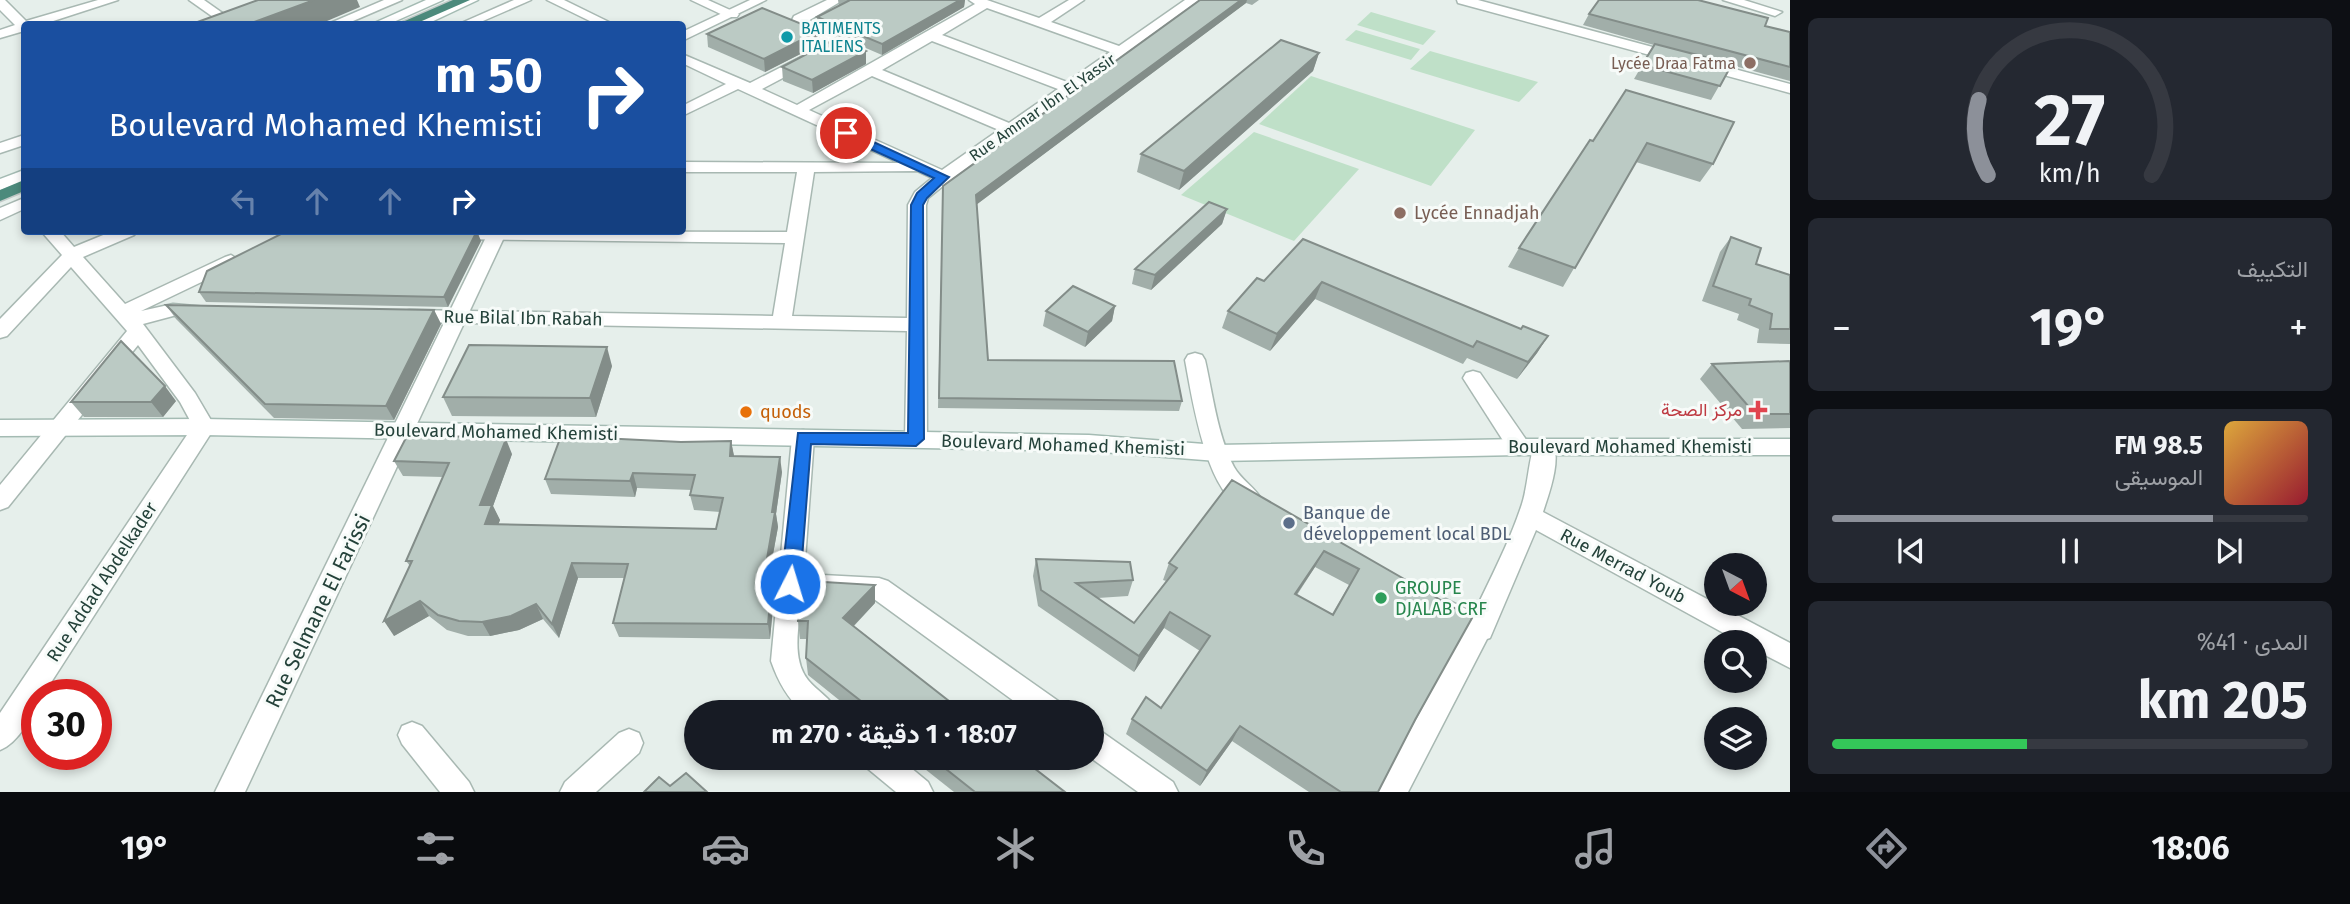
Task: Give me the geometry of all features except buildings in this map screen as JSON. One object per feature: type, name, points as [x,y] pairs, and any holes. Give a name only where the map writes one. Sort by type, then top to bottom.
[{"type":"highway","points":[[397,21],[447,0]]},
{"type":"highway","points":[[412,21],[464,0]]},
{"type":"highway","points":[[1,188],[21,178]]},
{"type":"street","points":[[34,21],[88,0]]},
{"type":"street","points":[[38,21],[112,0]]},
{"type":"street","points":[[357,0],[375,9]]},
{"type":"street","points":[[343,21],[396,0]]},
{"type":"street","points":[[384,21],[415,3],[436,0]]},
{"type":"street","points":[[421,21],[471,0]]},
{"type":"street","points":[[473,21],[525,0]]},
{"type":"street","points":[[553,0],[594,21]]},
{"type":"street","points":[[697,0],[732,14]]},
{"type":"street","points":[[686,35],[760,0]]},
{"type":"street","points":[[837,0],[795,23],[877,68],[1010,129]]},
{"type":"street","points":[[1041,23],[1078,0]]},
{"type":"street","name":"Rue Ammar Ibn El Yassir","points":[[916,439],[917,205],[921,196],[943,177],[1193,0]]},
{"type":"street","points":[[1463,0],[1790,89]]},
{"type":"street","points":[[1729,0],[1774,17],[1783,0]]},
{"type":"street","points":[[202,1],[227,21]]},
{"type":"street","points":[[799,110],[877,68],[980,2],[1120,51]]},
{"type":"street","points":[[0,3],[21,22]]},
{"type":"street","points":[[0,34],[21,26]]},
{"type":"street","points":[[929,35],[1069,88]]},
{"type":"street","points":[[686,110],[835,44]]},
{"type":"street","points":[[686,60],[746,85],[917,168],[943,177]]},
{"type":"street","points":[[0,148],[21,141]]},
{"type":"street","points":[[686,167],[917,168]]},
{"type":"street","points":[[782,321],[806,169]]},
{"type":"street","points":[[1,188],[21,188]]},
{"type":"street","points":[[0,215],[21,204]]},
{"type":"street","points":[[54,235],[130,322],[188,398],[204,427]]},
{"type":"street","points":[[0,331],[72,256],[119,235]]},
{"type":"street","name":"Rue Selmane El Farissi","points":[[230,792],[496,235]]},
{"type":"street","points":[[617,235],[797,238]]},
{"type":"street","points":[[0,501],[58,428],[130,322],[244,254]]},
{"type":"street","points":[[130,322],[173,310],[213,311]]},
{"type":"street","name":"Rue Bilal Ibn Rabah","points":[[389,315],[917,325]]},
{"type":"street","points":[[1195,360],[1224,475],[1235,489],[1265,508]]},
{"type":"street","points":[[1392,792],[1480,630],[1530,516],[1543,471],[1531,447],[1473,378]]},
{"type":"street","name":"Boulevard Mohamed Khemisti","points":[[0,428],[204,427],[916,439],[1089,443],[1217,453],[1531,447],[1790,447]]},
{"type":"street","name":"Rue Addad Abdelkader","points":[[0,737],[204,427]]},
{"type":"street","points":[[803,438],[784,661],[790,679],[807,700]]},
{"type":"street","name":"Rue Merrad Youb","points":[[1530,516],[1790,656]]},
{"type":"street","points":[[790,584],[880,589],[1034,700]]},
{"type":"street","points":[[1421,596],[1480,630]]},
{"type":"street","points":[[412,735],[459,792]]},
{"type":"street","points":[[575,792],[629,743]]},
{"type":"street","points":[[1104,750],[1163,792]]},
{"type":"street","points":[[891,770],[918,792]]},
{"type":"green space","points":[[1371,12],[1436,31],[1423,45],[1357,25]]},
{"type":"green space","points":[[1356,30],[1420,49],[1411,60],[1345,40]]},
{"type":"green space","points":[[1430,51],[1538,82],[1519,102],[1410,69]]},
{"type":"green space","points":[[1311,76],[1475,130],[1431,186],[1259,124]]},
{"type":"green space","points":[[1254,132],[1359,169],[1294,241],[1181,195]]},
{"type":"place","name":"BATIMENTS ITALIENS","points":[[787,37]]},
{"type":"place","name":"Lycée Draa Fatma","points":[[1750,63]]},
{"type":"place","name":"Lycée Ennadjah","points":[[1400,213]]},
{"type":"place","name":"مركز الصحة","points":[[1758,410]]},
{"type":"place","name":"quods","points":[[746,412]]},
{"type":"place","name":"Banque de développement local BDL","points":[[1289,523]]},
{"type":"place","name":"GROUPE DJALAB CRF","points":[[1381,598]]},
{"type":"route","points":[[790,584],[803,438],[916,439],[917,205],[921,196],[943,177],[917,168],[846,133]]}]
